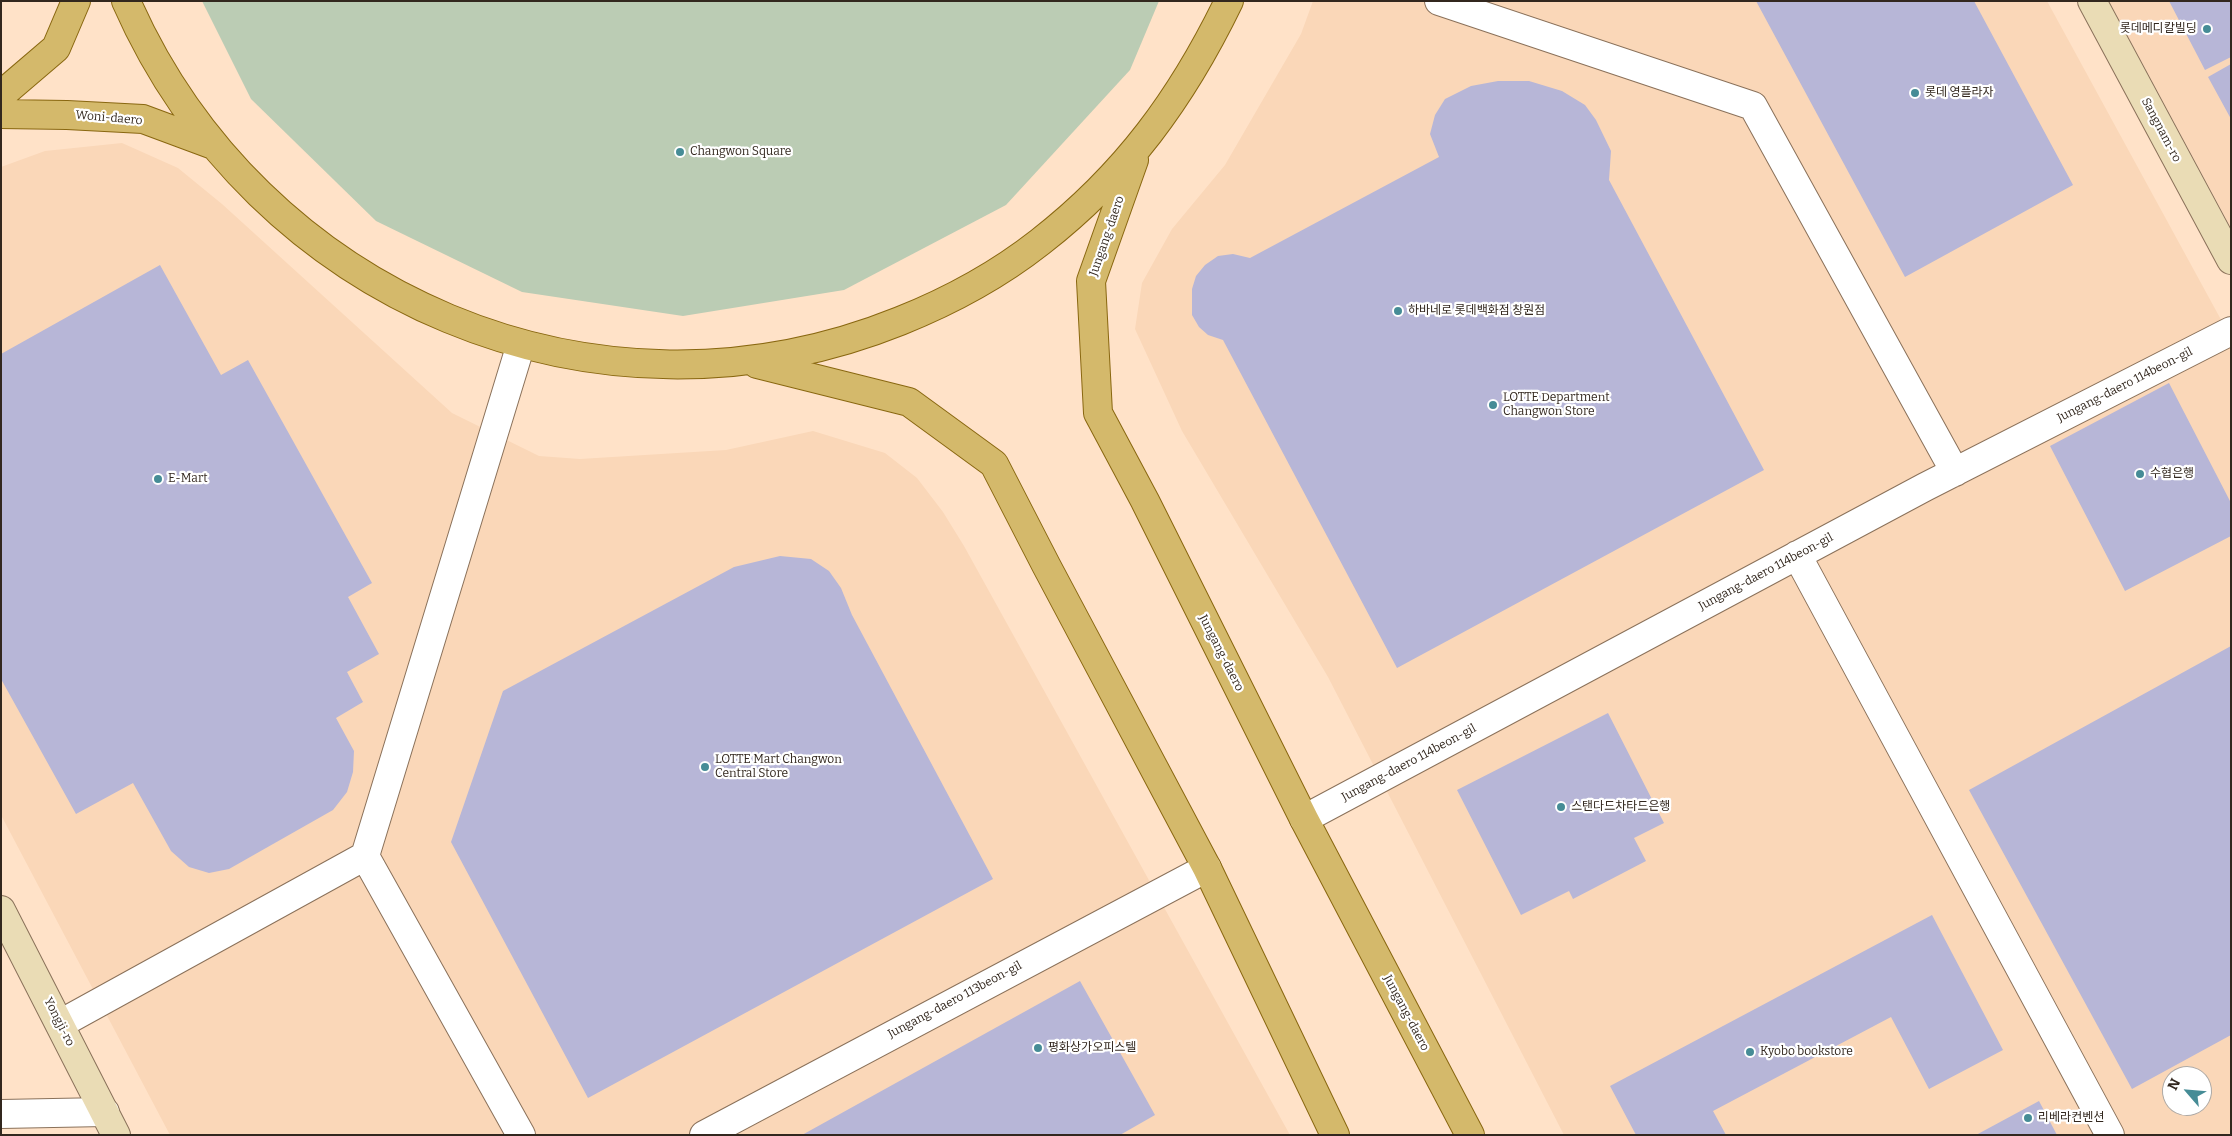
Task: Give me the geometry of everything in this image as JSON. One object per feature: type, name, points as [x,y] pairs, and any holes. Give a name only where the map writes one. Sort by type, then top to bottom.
[{"type":"main road","points":[[1,95],[56,48],[76,1]]},
{"type":"main road","points":[[126,1],[150,50],[172,87],[213,145],[244,180],[277,212],[313,242],[351,269],[391,293],[433,313],[484,333],[521,344],[576,357],[632,363],[689,364],[746,361],[835,344],[921,313],[1002,269],[1039,244],[1107,183],[1138,149],[1174,101],[1206,50],[1229,1]]},
{"type":"main road","name":"Sangnam-ro","points":[[2092,1],[2231,260]]},
{"type":"main road","name":"Woni-daero","points":[[1,114],[67,114],[142,119],[213,145]]},
{"type":"main road","name":"Jungang-daero","points":[[1138,149],[1092,281],[1098,413],[1145,501],[1304,820],[1470,1135]]},
{"type":"main road","points":[[746,361],[909,402],[994,464],[1207,868],[1335,1135]]},
{"type":"main road","name":"Yongji-ro","points":[[1,910],[9,942],[60,1024],[110,1124]]},
{"type":"street","points":[[1439,1],[1753,106],[1955,472]]},
{"type":"street","name":"Jungang-daero 114beon-gil","points":[[1304,820],[1797,555],[2231,331]]},
{"type":"street","points":[[60,1024],[365,856],[521,344]]},
{"type":"street","points":[[1797,555],[2110,1135]]},
{"type":"street","points":[[365,856],[520,1135]]},
{"type":"street","name":"Jungang-daero 113beon-gil","points":[[704,1135],[1207,868]]},
{"type":"street","points":[[1,1114],[110,1124]]},
{"type":"shaded area","points":[[1313,1],[2047,1],[2231,338],[2231,1135],[1564,1135],[1328,677],[1182,431],[1135,329],[1142,283],[1172,229],[1225,165],[1301,34]]},
{"type":"shaded area","points":[[2109,1],[2231,1],[2231,228]]},
{"type":"shaded area","points":[[122,143],[178,168],[222,204],[452,413],[539,456],[580,459],[726,450],[813,431],[885,453],[917,478],[943,512],[964,546],[1290,1135],[170,1135],[1,815],[1,167],[45,151]]},
{"type":"green space","name":"Changwon Square","points":[[202,1],[1159,1],[1130,70],[1006,205],[844,290],[683,316],[522,292],[376,221],[251,99]]},
{"type":"building","name":"롯데 영플라자","points":[[1756,1],[1974,1],[2073,185],[1905,277]]},
{"type":"building","name":"롯데메디칼빌딩","points":[[2169,1],[2231,1],[2231,57],[2205,70]]},
{"type":"building","points":[[2231,64],[2231,119],[2208,77]]},
{"type":"building","name":"LOTTE Department Changwon Store","points":[[1498,81],[1529,81],[1562,91],[1585,105],[1596,120],[1611,151],[1609,180],[1764,470],[1397,668],[1223,340],[1208,335],[1199,327],[1192,315],[1192,289],[1196,276],[1205,265],[1218,256],[1233,254],[1250,258],[1439,157],[1430,134],[1435,115],[1445,99],[1471,86]]},
{"type":"building","name":"E-Mart","points":[[160,265],[221,375],[248,360],[372,583],[348,597],[379,654],[347,672],[363,702],[336,718],[354,751],[353,772],[347,792],[333,810],[229,869],[209,873],[189,867],[171,851],[133,783],[76,814],[1,679],[1,354]]},
{"type":"building","name":"수협은행","points":[[2169,383],[2231,503],[2231,536],[2125,591],[2050,446]]},
{"type":"building","name":"LOTTE Mart Changwon Central Store","points":[[780,556],[811,559],[829,571],[841,588],[852,615],[993,879],[588,1098],[451,842],[503,691],[734,567]]},
{"type":"building","points":[[2231,646],[2231,1035],[2174,1066],[2162,1066],[2162,1073],[2132,1089],[1969,790]]},
{"type":"building","name":"스탠다드차타드은행","points":[[1608,713],[1664,823],[1634,838],[1646,861],[1573,899],[1569,891],[1521,915],[1457,790]]},
{"type":"building","points":[[1932,915],[2003,1050],[1929,1089],[1891,1017],[1713,1111],[1726,1135],[1636,1135],[1610,1086]]},
{"type":"building","name":"평화상가오피스텔","points":[[1080,981],[1155,1115],[1120,1135],[802,1135]]},
{"type":"building","name":"리베라컨벤션","points":[[2039,1101],[2057,1135],[1976,1135]]},
{"type":"place","name":"롯데메디칼빌딩","points":[[2207,29]]},
{"type":"place","name":"롯데 영플라자","points":[[1915,93]]},
{"type":"place","name":"Changwon Square","points":[[680,152]]},
{"type":"place","name":"하바네로 롯데백화점 창원점","points":[[1398,311]]},
{"type":"place","name":"LOTTE Department Changwon Store","points":[[1493,405]]},
{"type":"place","name":"수협은행","points":[[2140,474]]},
{"type":"place","name":"E-Mart","points":[[158,479]]},
{"type":"place","name":"LOTTE Mart Changwon Central Store","points":[[705,767]]},
{"type":"place","name":"스탠다드차타드은행","points":[[1561,807]]},
{"type":"place","name":"평화상가오피스텔","points":[[1038,1048]]},
{"type":"place","name":"Kyobo bookstore","points":[[1750,1052]]},
{"type":"place","name":"리베라컨벤션","points":[[2028,1118]]}]
